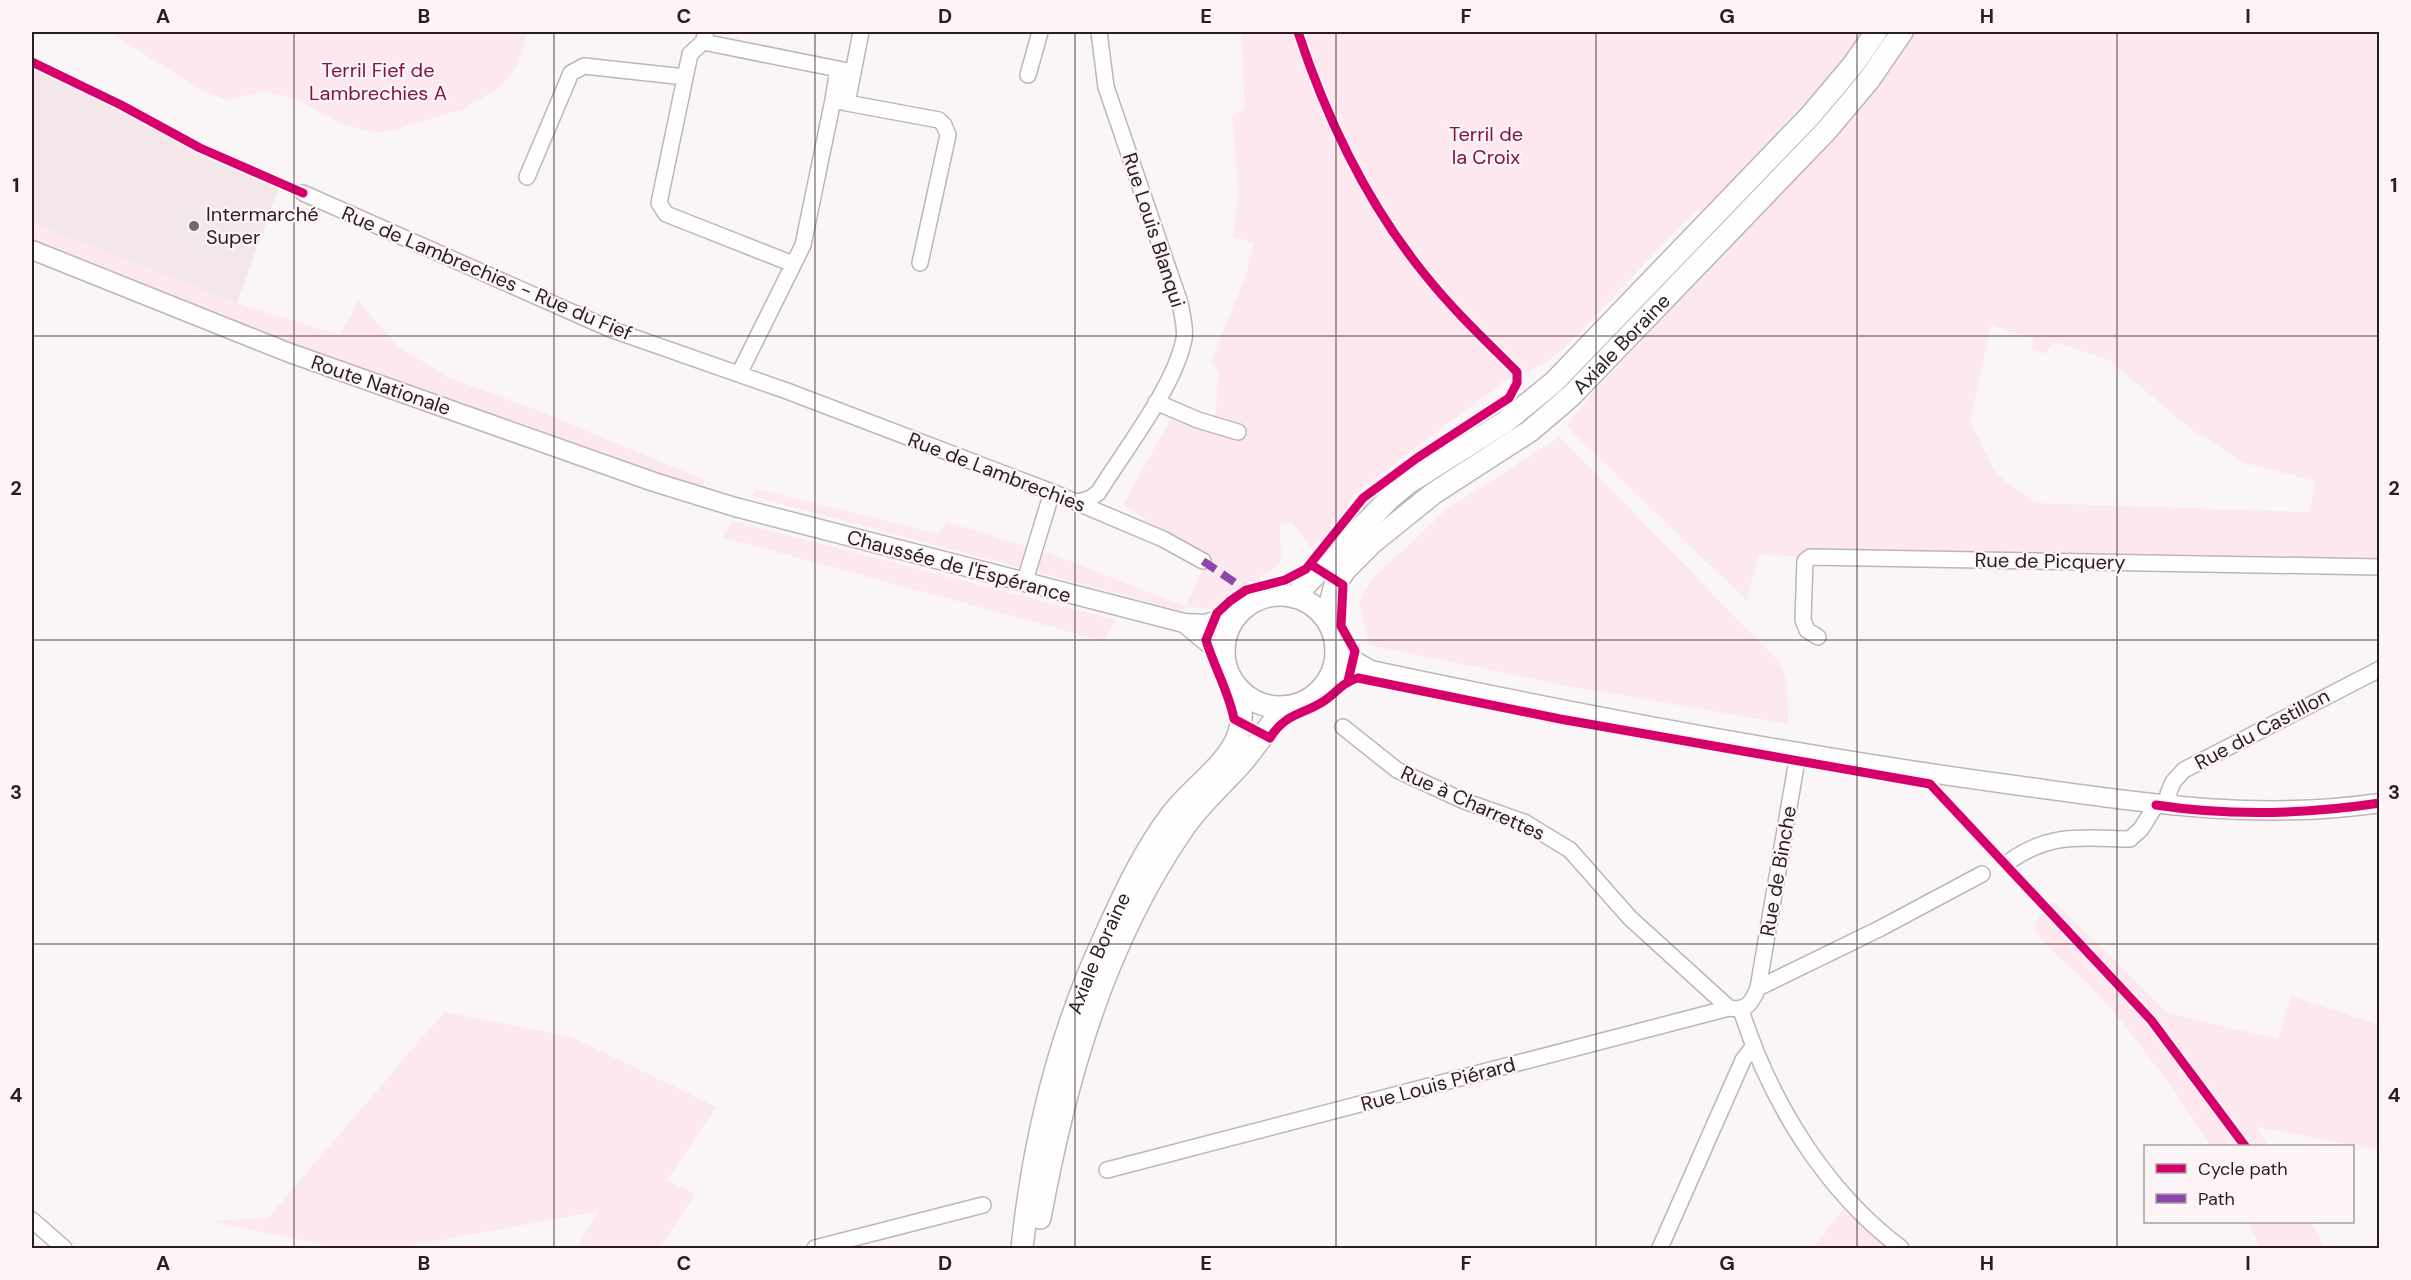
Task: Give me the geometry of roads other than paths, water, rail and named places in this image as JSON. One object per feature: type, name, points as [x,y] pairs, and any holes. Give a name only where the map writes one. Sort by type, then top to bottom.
[{"type":"highway","name":"Axiale Boraine","points":[[1294,597],[1389,499],[1408,483],[1505,422],[1554,382],[1810,116],[1876,32]]},
{"type":"highway","name":"Axiale Boraine","points":[[1333,635],[1328,611],[1329,601],[1345,570],[1416,506],[1530,431],[1571,396],[1827,130],[1869,80],[1902,32]]},
{"type":"highway","points":[[1294,597],[1318,610],[1333,635],[1334,665],[1326,683],[1307,700],[1284,707],[1259,703],[1240,691],[1227,669],[1225,656],[1227,636],[1240,613],[1263,598],[1294,597]]},
{"type":"highway","name":"Axiale Boraine","points":[[1022,1248],[1044,1117],[1060,1057],[1078,1003],[1103,940],[1150,847],[1171,815],[1235,743],[1242,724],[1240,691]]},
{"type":"highway","name":"Axiale Boraine","points":[[1035,1248],[1050,1162],[1077,1053],[1121,942],[1182,830],[1198,809],[1240,765],[1284,707]]},
{"type":"main road","name":"Route Nationale","points":[[32,250],[287,352],[654,482],[735,507]]},
{"type":"main road","name":"Chaussée de l'Espérance","points":[[735,507],[1184,623]]},
{"type":"main road","points":[[1184,623],[1205,624],[1240,613]]},
{"type":"main road","points":[[1184,623],[1214,647],[1227,669]]},
{"type":"main road","points":[[1333,635],[1343,654],[1371,670],[1523,703],[1798,754],[2164,806],[2311,810],[2379,803]]},
{"type":"main road","points":[[1326,683],[1349,673],[1371,670]]},
{"type":"street","points":[[740,374],[803,245],[840,102],[845,70],[861,32]]},
{"type":"street","points":[[1028,75],[1040,32]]},
{"type":"street","name":"Rue Louis Blanqui","points":[[1077,502],[1089,499],[1098,493],[1156,402],[1180,353],[1184,337],[1180,303],[1106,87],[1099,32]]},
{"type":"street","points":[[793,264],[666,214],[659,203],[690,54],[705,37],[845,70]]},
{"type":"street","points":[[527,177],[570,74],[584,66],[685,77]]},
{"type":"street","points":[[840,102],[939,120],[946,129],[948,135],[920,264]]},
{"type":"street","name":"Rue de Lambrechies - Rue du Fief","points":[[303,193],[610,329],[787,391]]},
{"type":"street","name":"Rue de Lambrechies","points":[[787,391],[1077,502],[1163,538],[1203,561]]},
{"type":"street","points":[[1156,402],[1197,420],[1238,432]]},
{"type":"street","points":[[1026,584],[1052,492]]},
{"type":"street","name":"Rue de Picquery","points":[[1818,637],[1807,630],[1803,620],[1806,561],[1810,557],[2379,567]]},
{"type":"street","name":"Rue du Castillon","points":[[2010,861],[2037,844],[2062,838],[2130,839],[2164,806],[2173,782],[2184,770],[2379,669]]},
{"type":"street","name":"Rue à Charrettes","points":[[1343,727],[1397,770],[1464,801],[1524,822],[1570,850],[1630,918],[1740,1008]]},
{"type":"street","name":"Rue de Binche","points":[[1758,988],[1798,754]]},
{"type":"street","points":[[1660,1248],[1743,1060],[1752,1045],[1754,1032],[1740,1008],[1758,988],[1868,935],[1982,874]]},
{"type":"street","name":"Rue Louis Piérard","points":[[1107,1170],[1740,1008]]},
{"type":"street","points":[[1752,1045],[1792,1124],[1813,1156],[1857,1212],[1901,1248]]},
{"type":"street","points":[[815,1248],[983,1205]]},
{"type":"street","points":[[32,1220],[64,1248]]},
{"type":"place","name":"Intermarché Super","points":[[194,226]]},
{"type":"park label","name":"Terril Fief de Lambrechies A","points":[[378,82]]},
{"type":"park label","name":"Terril de la Croix","points":[[1486,146]]}]
